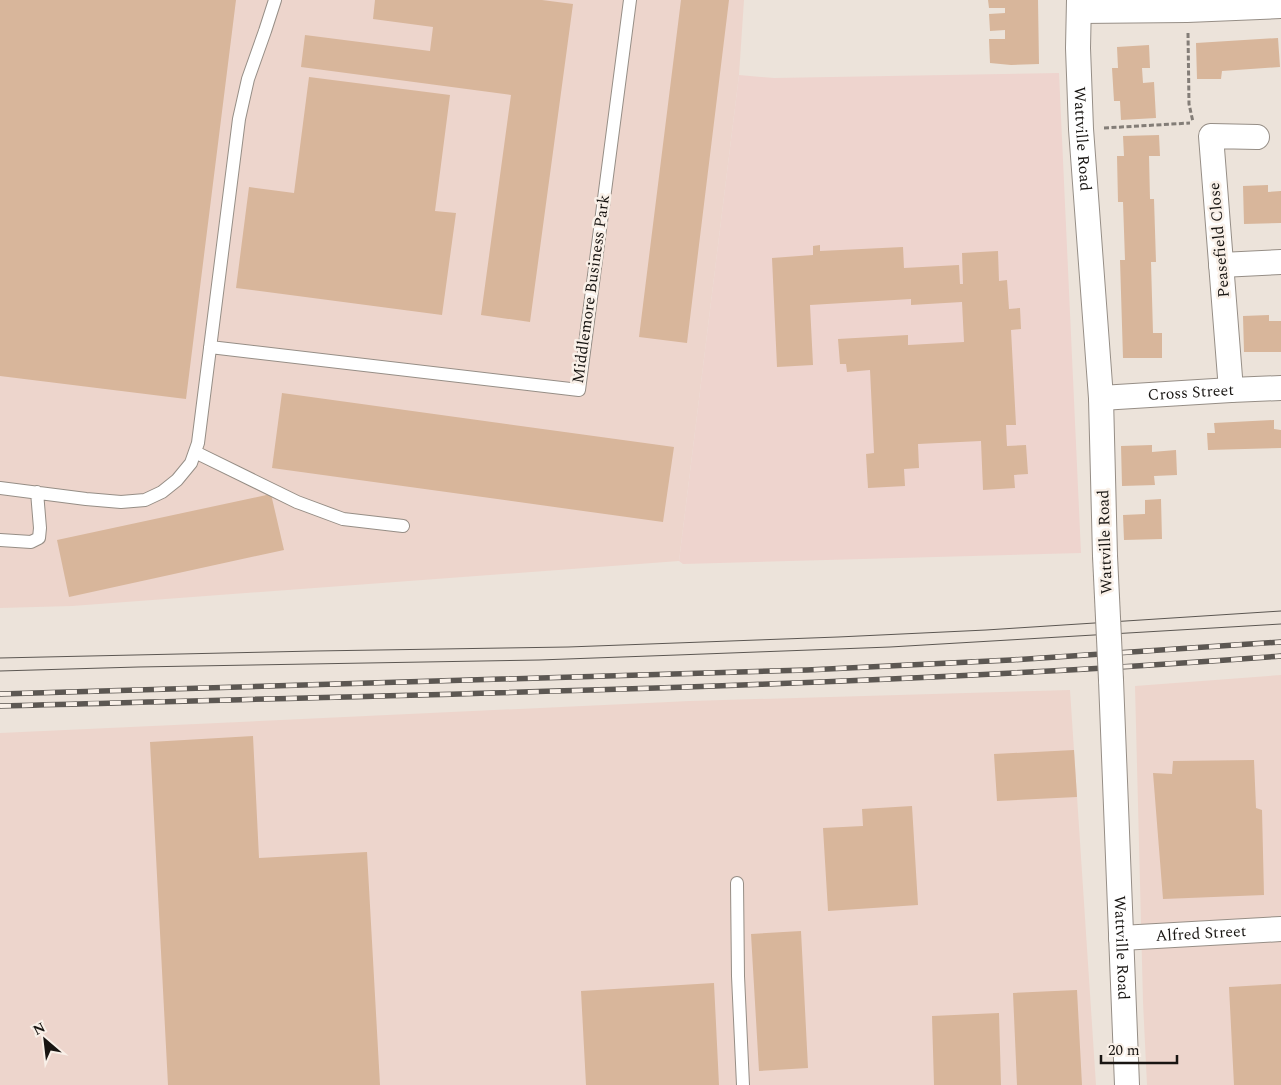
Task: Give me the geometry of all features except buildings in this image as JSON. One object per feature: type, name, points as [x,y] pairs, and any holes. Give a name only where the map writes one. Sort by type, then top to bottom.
[{"type":"street","points":[[1080,6],[1187,10],[1281,6]]},
{"type":"street","name":"Wattville Road","points":[[1080,6],[1078,48],[1081,129],[1101,398],[1105,556],[1127,1085]]},
{"type":"street","points":[[1202,130],[1257,137]]},
{"type":"street","name":"Peasefield Close","points":[[1202,130],[1220,265],[1231,390]]},
{"type":"street","points":[[1220,265],[1281,262]]},
{"type":"street","name":"Cross Street","points":[[1101,398],[1281,388]]},
{"type":"street","name":"Alfred Street","points":[[1121,938],[1281,929]]},
{"type":"lane","points":[[0,488],[121,502],[145,500],[162,492],[177,480],[191,463],[198,442],[239,119],[248,79],[275,0]]},
{"type":"lane","name":"Middlemore Business Park","points":[[210,347],[579,390],[630,0]]},
{"type":"lane","points":[[194,452],[297,502],[343,518],[403,526]]},
{"type":"lane","points":[[0,540],[31,542],[39,538],[37,492]]},
{"type":"lane","points":[[737,883],[738,976],[743,1085]]},
{"type":"path","points":[[1081,129],[1202,130],[1189,104],[1187,10]]},
{"type":"shaded area","points":[[0,0],[744,0],[739,75],[679,561],[72,606],[0,608]]},
{"type":"shaded area","points":[[1059,73],[1081,553],[683,564],[679,561],[739,75],[774,78]]},
{"type":"shaded area","points":[[1281,675],[1281,1085],[1147,1085],[1143,1002],[1135,686]]},
{"type":"shaded area","points":[[1070,690],[1096,1085],[0,1085],[0,733],[690,701]]},
{"type":"tram line","points":[[0,658],[568,647],[986,630],[1281,611]]},
{"type":"tram line","points":[[0,671],[539,660],[677,655],[890,647],[1281,624]]},
{"type":"railway","points":[[0,694],[807,670],[1011,660],[1281,642]]},
{"type":"railway","points":[[0,706],[801,683],[961,676],[1281,656]]}]
